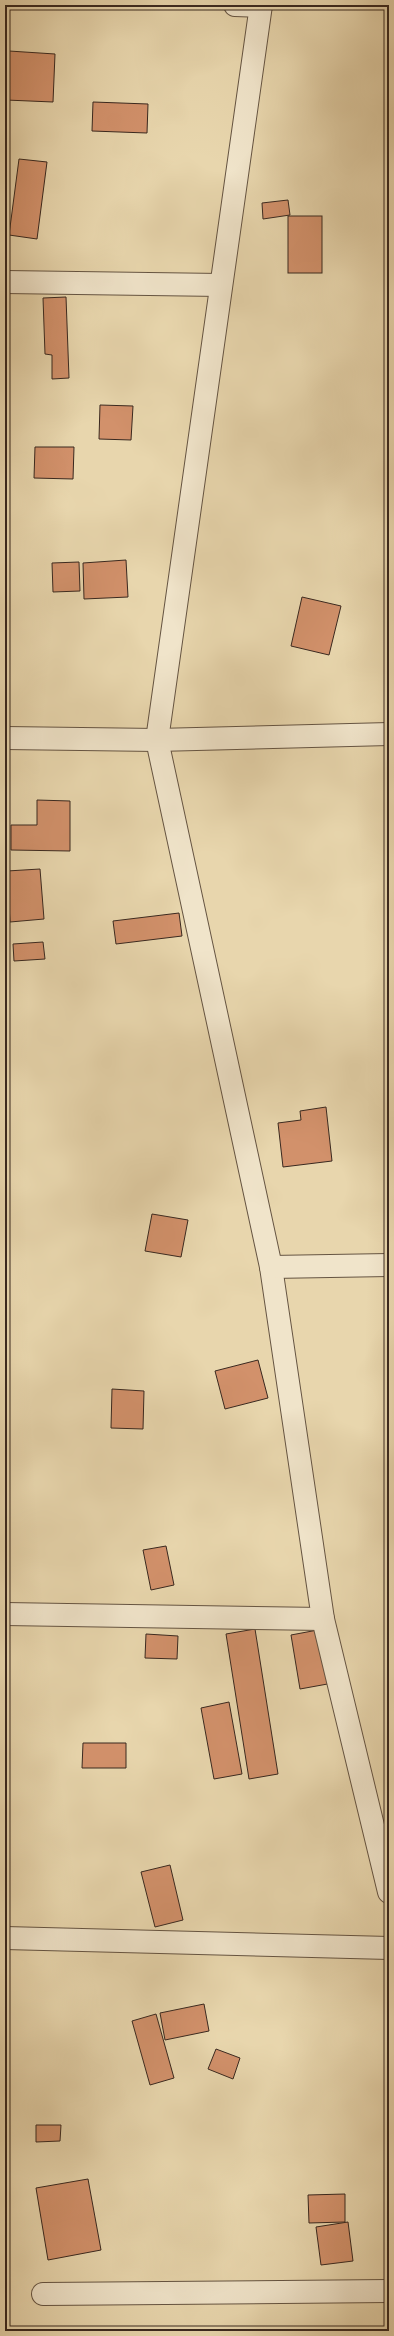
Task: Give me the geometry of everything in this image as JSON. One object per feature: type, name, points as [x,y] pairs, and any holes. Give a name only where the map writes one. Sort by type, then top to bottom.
[{"type":"street","points":[[235,5],[261,5],[157,740],[271,1267],[323,1619],[389,1892]]},
{"type":"street","points":[[5,282],[221,285]]},
{"type":"street","points":[[5,738],[157,740],[389,734]]},
{"type":"street","points":[[271,1267],[389,1265]]},
{"type":"street","points":[[5,1614],[323,1619]]},
{"type":"street","points":[[5,1938],[389,1948]]},
{"type":"street","points":[[43,2294],[389,2291]]},
{"type":"building","points":[[9,51],[55,54],[53,102],[6,100]]},
{"type":"building","points":[[93,102],[148,104],[147,133],[92,131]]},
{"type":"building","points":[[19,159],[47,162],[37,239],[9,235]]},
{"type":"building","points":[[288,200],[290,215],[263,219],[262,203]]},
{"type":"building","points":[[288,216],[322,216],[322,273],[288,273]]},
{"type":"building","points":[[66,297],[69,378],[52,379],[52,355],[45,354],[43,298]]},
{"type":"building","points":[[100,405],[133,406],[131,440],[99,439]]},
{"type":"building","points":[[35,447],[74,447],[73,479],[34,478]]},
{"type":"building","points":[[126,560],[128,597],[84,599],[83,563]]},
{"type":"building","points":[[79,562],[80,591],[53,592],[52,563]]},
{"type":"building","points":[[302,597],[341,606],[329,655],[291,646]]},
{"type":"building","points":[[37,800],[70,801],[70,851],[11,850],[11,825],[37,825]]},
{"type":"building","points":[[40,869],[44,919],[10,922],[7,871]]},
{"type":"building","points":[[179,913],[182,936],[116,944],[113,921]]},
{"type":"building","points":[[43,942],[45,959],[14,961],[13,944]]},
{"type":"building","points":[[326,1107],[332,1161],[283,1167],[278,1123],[301,1120],[300,1111]]},
{"type":"building","points":[[152,1214],[188,1220],[181,1257],[145,1251]]},
{"type":"building","points":[[258,1360],[268,1398],[225,1409],[215,1371]]},
{"type":"building","points":[[112,1389],[144,1391],[143,1429],[111,1428]]},
{"type":"building","points":[[166,1546],[174,1585],[151,1590],[143,1550]]},
{"type":"building","points":[[255,1629],[278,1774],[249,1779],[226,1634]]},
{"type":"building","points":[[323,1629],[333,1683],[300,1689],[291,1635]]},
{"type":"building","points":[[146,1634],[178,1636],[177,1659],[145,1658]]},
{"type":"building","points":[[229,1702],[242,1774],[214,1779],[201,1708]]},
{"type":"building","points":[[83,1743],[126,1743],[126,1768],[82,1768]]},
{"type":"building","points":[[170,1865],[183,1920],[155,1927],[141,1872]]},
{"type":"building","points":[[204,2004],[209,2031],[165,2040],[160,2013]]},
{"type":"building","points":[[156,2014],[174,2078],[150,2085],[132,2021]]},
{"type":"building","points":[[216,2049],[240,2058],[233,2079],[208,2069]]},
{"type":"building","points":[[36,2125],[61,2125],[60,2141],[36,2142]]},
{"type":"building","points":[[88,2179],[101,2250],[48,2260],[36,2188]]},
{"type":"building","points":[[345,2194],[345,2222],[309,2223],[308,2195]]},
{"type":"building","points":[[348,2222],[353,2261],[321,2265],[316,2227]]}]
